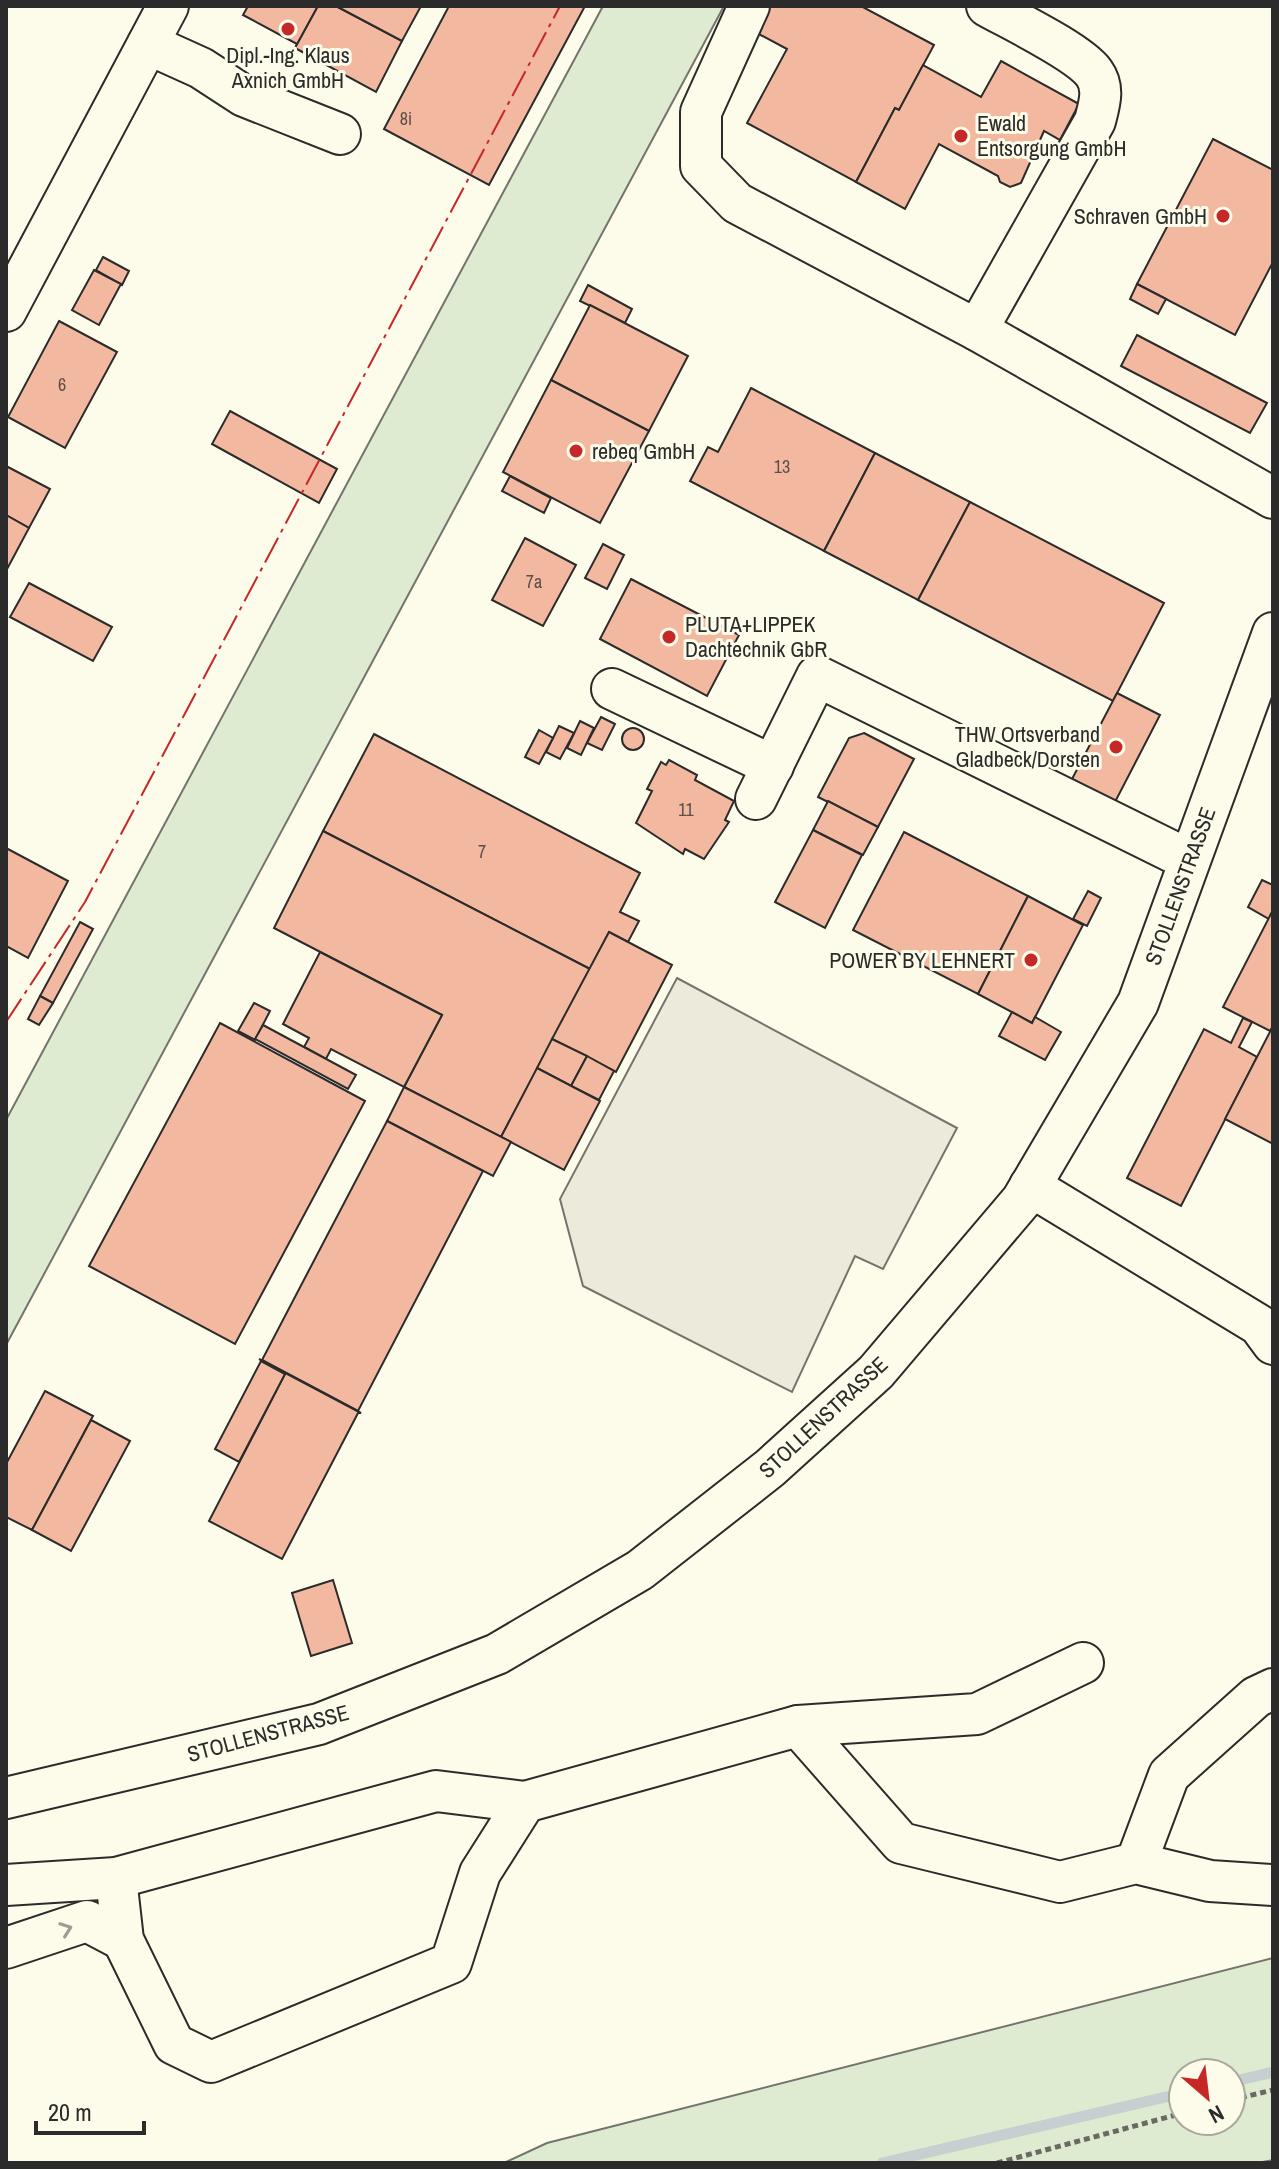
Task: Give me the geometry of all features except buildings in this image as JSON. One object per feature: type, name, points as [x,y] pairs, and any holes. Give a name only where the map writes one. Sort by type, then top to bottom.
[{"type":"street","points":[[6,311],[168,6]]},
{"type":"street","points":[[749,6],[701,112],[701,166],[737,203],[977,330],[1273,498]]},
{"type":"street","points":[[977,330],[1095,121],[1101,95],[1094,73],[1072,55],[987,6]]},
{"type":"street","points":[[148,44],[201,68],[244,96],[340,134]]},
{"type":"street","name":"STOLLENSTRASSE","points":[[6,1798],[319,1724],[497,1654],[627,1577],[770,1468],[876,1372],[1022,1200],[1138,1003],[1273,633]]},
{"type":"street","points":[[612,689],[764,783],[817,676],[1189,860]]},
{"type":"street","points":[[1030,1186],[1259,1325],[1273,1344]]},
{"type":"street","points":[[6,1885],[116,1878],[436,1791],[525,1802],[798,1726],[977,1714],[1083,1663]]},
{"type":"street","points":[[1136,1863],[1169,1775],[1256,1697],[1273,1689]]},
{"type":"street","points":[[798,1726],[901,1843],[1060,1882],[1136,1863],[1210,1881],[1273,1885]]},
{"type":"street","points":[[116,1878],[123,1940],[174,2044],[211,2062],[451,1963],[480,1873],[525,1802]]},
{"type":"street","points":[[6,1948],[87,1921],[123,1940]]},
{"type":"path","points":[[1247,2096],[1273,2090]]},
{"type":"path","points":[[997,2163],[1167,2117]]},
{"type":"green space","points":[[603,6],[724,6],[6,1345],[6,1120]]},
{"type":"green space","points":[[1273,1958],[1273,2160],[1257,2163],[504,2163],[547,2143]]},
{"type":"shaded area","points":[[677,978],[957,1128],[883,1269],[855,1256],[792,1392],[583,1286],[560,1199]]},
{"type":"waterway","points":[[1247,2078],[1273,2072]]},
{"type":"waterway","points":[[882,2163],[1167,2097]]},
{"type":"power","points":[[6,1022],[85,902],[560,6]]},
{"type":"place","name":"Dipl.-Ing. Klaus Axnich GmbH","points":[[288,29]]},
{"type":"place","name":"Ewald Entsorgung GmbH","points":[[961,136]]},
{"type":"place","name":"Schraven GmbH","points":[[1223,216]]},
{"type":"place","name":"rebeq GmbH","points":[[576,451]]},
{"type":"place","name":"PLUTA+LIPPEK Dachtechnik GbR","points":[[669,637]]},
{"type":"place","name":"THW Ortsverband Gladbeck/Dorsten","points":[[1116,747]]},
{"type":"place","name":"POWER BY LEHNERT","points":[[1031,960]]}]
